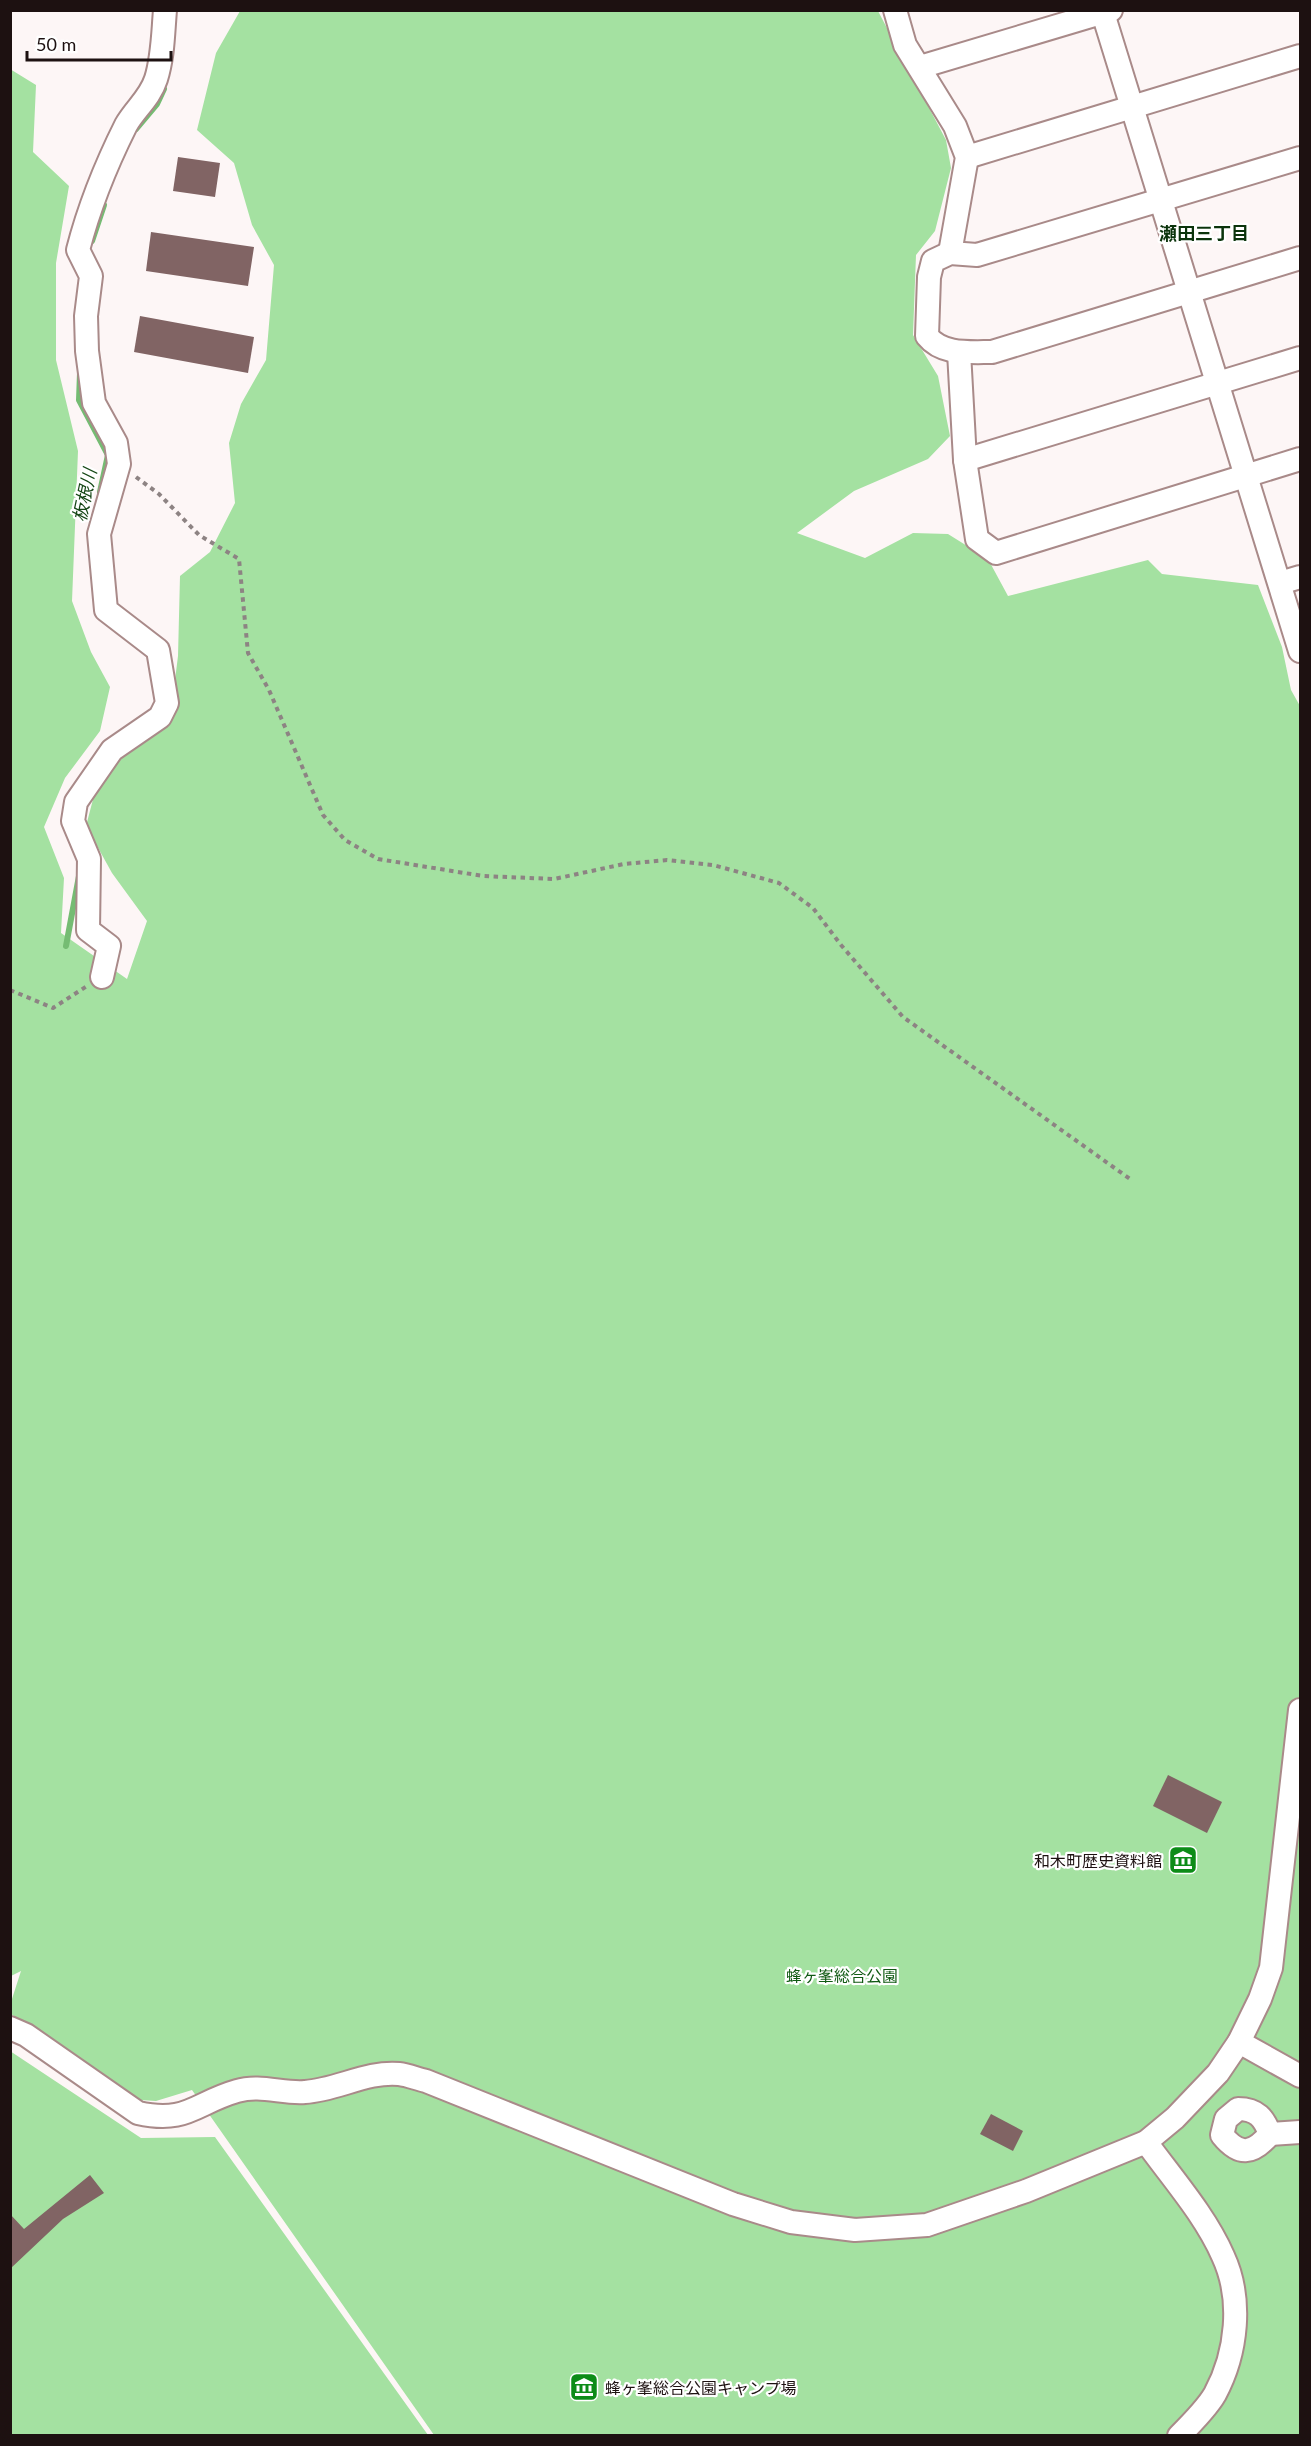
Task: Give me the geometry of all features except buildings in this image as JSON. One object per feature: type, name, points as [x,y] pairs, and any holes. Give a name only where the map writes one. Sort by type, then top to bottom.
[{"type":"street","points":[[102,977],[109,946],[88,930],[89,860],[73,821],[76,802],[112,750],[160,717],[166,703],[158,650],[106,610],[99,534],[119,464],[116,443],[94,403],[87,351],[86,316],[91,276],[78,250],[87,217],[121,136],[128,122],[147,98],[156,80],[165,10]]},
{"type":"street","points":[[895,10],[905,45],[955,126],[967,157],[950,253]]},
{"type":"street","points":[[920,67],[1105,11],[1132,108],[1246,476],[1290,580],[1300,651]]},
{"type":"street","points":[[967,157],[1300,56]]},
{"type":"street","points":[[1300,158],[977,255],[950,253],[933,261],[929,277],[927,336],[934,345],[959,352],[992,352],[1300,258]]},
{"type":"street","points":[[959,352],[965,460],[977,539],[996,553],[1300,459]]},
{"type":"street","points":[[965,460],[1218,385],[1300,358]]},
{"type":"street","points":[[10,2028],[26,2035],[138,2113],[158,2117],[183,2114],[238,2090],[255,2088],[304,2093],[383,2074],[400,2074],[426,2081],[733,2204],[791,2222],[855,2230],[927,2225],[1026,2191],[1146,2142],[1175,2118],[1218,2073],[1239,2042],[1260,1999],[1271,1968],[1300,1710]]},
{"type":"street","points":[[1239,2042],[1300,2076]]},
{"type":"street","points":[[1270,2134],[1300,2132]]},
{"type":"street","points":[[1146,2142],[1224,2257],[1236,2300],[1232,2351],[1215,2395],[1179,2436]]},
{"type":"path","points":[[119,464],[159,494],[199,535],[238,559],[248,653],[269,690],[323,815],[345,840],[378,859],[483,876],[554,879],[624,864],[667,860],[713,865],[780,883],[813,908],[841,945],[903,1017],[1130,1179]]},
{"type":"path","points":[[10,990],[53,1008],[102,977]]},
{"type":"green space","name":"蜂ヶ峯総合公園","points":[[240,11],[878,11],[946,140],[951,168],[935,231],[916,255],[913,335],[938,376],[950,436],[928,459],[854,491],[797,533],[865,558],[913,533],[948,534],[988,559],[1008,596],[1148,560],[1162,574],[1258,585],[1282,647],[1291,690],[1300,706],[1300,2435],[434,2435],[192,2090],[156,2101],[140,2100],[11,2014],[11,2002],[21,1971],[11,1976],[10,69],[36,85],[33,152],[69,186],[56,263],[56,360],[78,451],[72,601],[91,652],[110,687],[100,731],[65,778],[44,827],[64,878],[61,933],[127,979],[147,921],[112,873],[86,826],[96,788],[112,759],[170,720],[178,656],[180,576],[210,552],[235,503],[229,443],[241,404],[266,360],[274,265],[252,225],[234,163],[197,130],[216,53]]},
{"type":"green space","points":[[10,2051],[141,2138],[215,2137],[428,2435],[11,2435]]},
{"type":"waterway","name":"板根川","points":[[136,129],[157,104],[164,89]]},
{"type":"waterway","name":"板根川","points":[[92,241],[104,205]]},
{"type":"waterway","name":"板根川","points":[[80,373],[79,400],[108,455],[100,492]]},
{"type":"waterway","name":"板根川","points":[[66,946],[79,876]]},
{"type":"place","name":"和木町歴史資料館","points":[[1183,1860]]},
{"type":"place","name":"蜂ヶ峯総合公園キャンプ場","points":[[584,2387]]},
{"type":"district","name":"瀬田三丁目","points":[[1204,233]]}]
